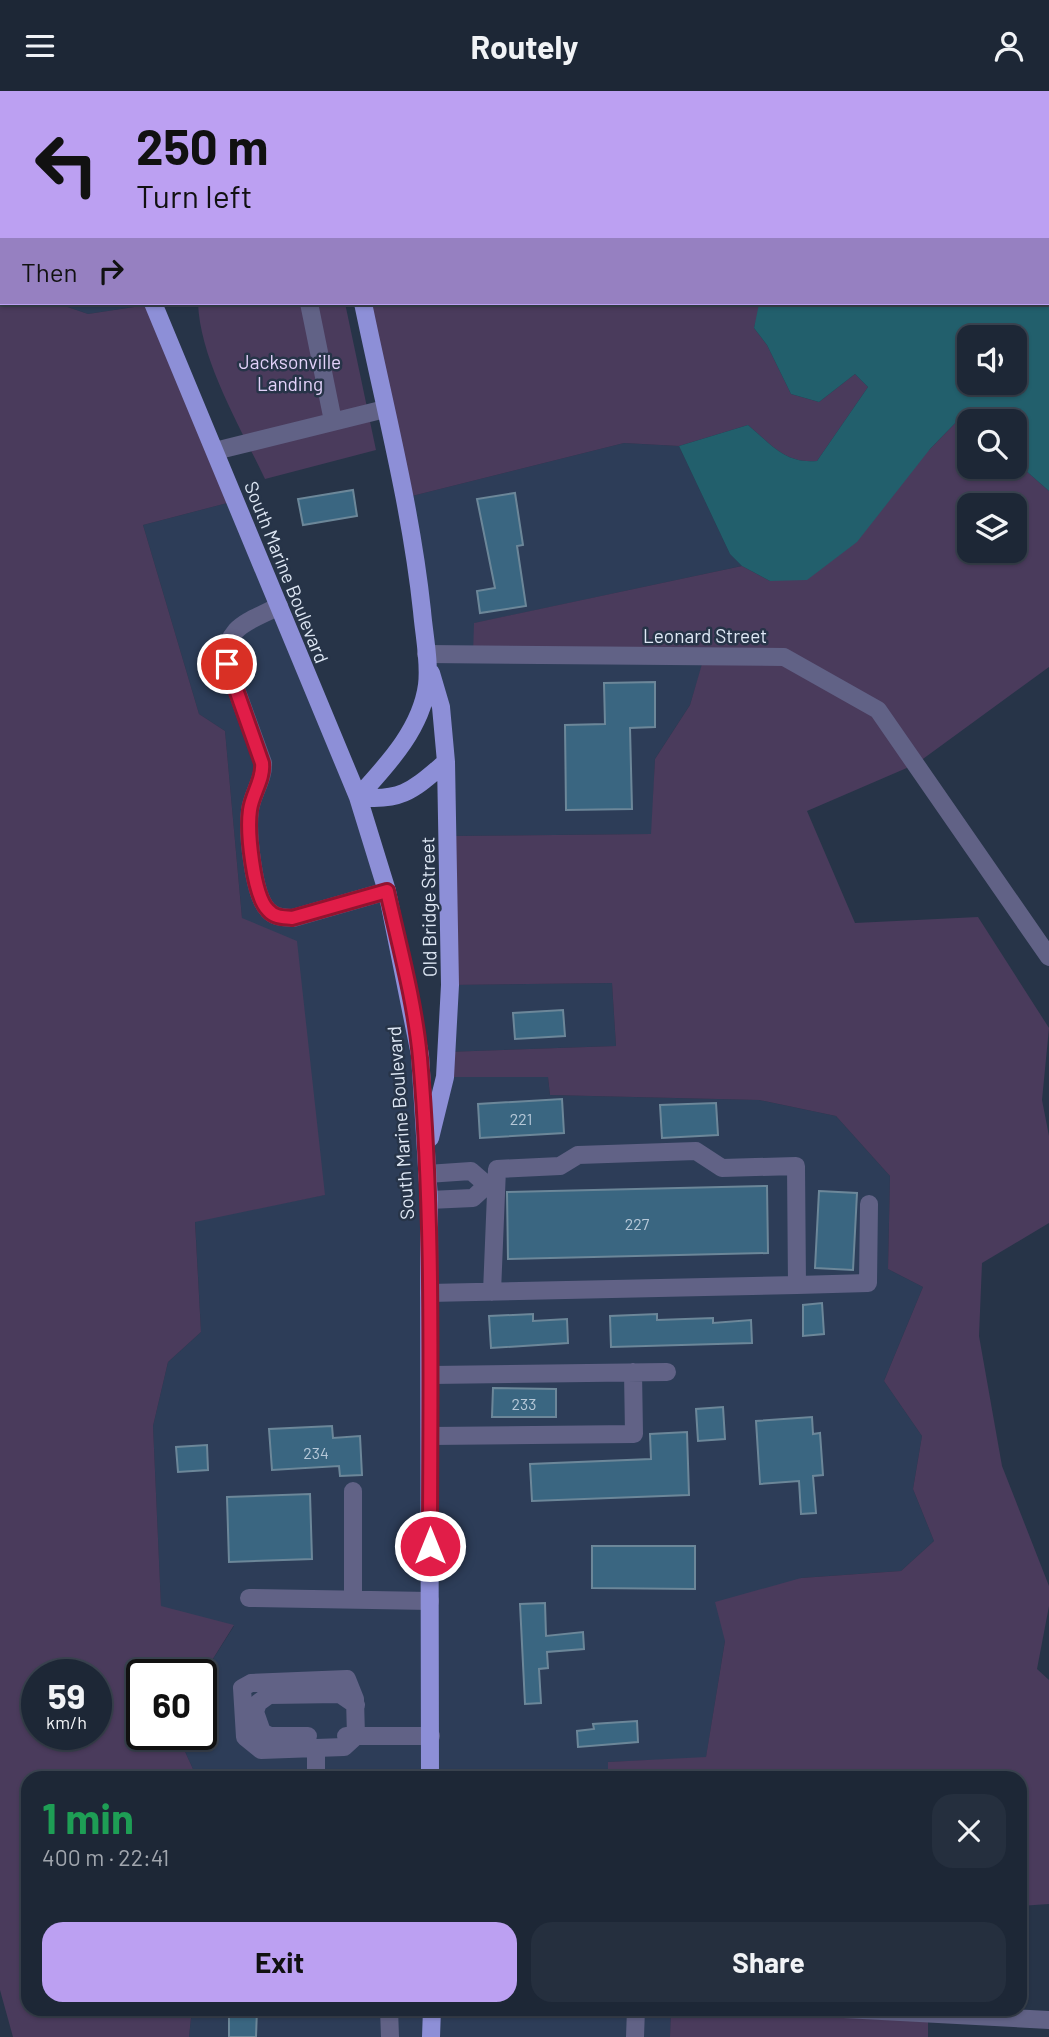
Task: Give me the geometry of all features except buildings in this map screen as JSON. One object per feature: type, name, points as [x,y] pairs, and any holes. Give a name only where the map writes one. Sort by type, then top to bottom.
[{"type":"main road","name":"South Marine Boulevard","points":[[156,305],[358,797],[387,891],[420,1055],[429,1200],[430,1771]]},
{"type":"main road","name":"Old Bridge Street","points":[[358,797],[396,756],[417,716],[427,686],[426,654],[411,535],[363,305]]},
{"type":"main road","name":"Old Bridge Street","points":[[426,654],[442,707],[446,762],[450,985],[445,1077],[426,1166]]},
{"type":"main road","points":[[358,797],[384,800],[413,790],[446,762]]},
{"type":"main road","points":[[432,2016],[432,2037]]},
{"type":"street","points":[[309,305],[333,421]]},
{"type":"street","points":[[215,451],[385,409]]},
{"type":"street","points":[[279,606],[235,629],[226,647],[227,664],[262,763],[263,771],[250,809],[249,832],[257,883],[266,909],[277,917],[292,918],[387,891]]},
{"type":"street","name":"Leonard Street","points":[[426,654],[784,657],[878,710],[1049,957]]},
{"type":"street","points":[[492,1292],[492,1184],[497,1169],[559,1166],[578,1155],[696,1151],[722,1168],[796,1166],[797,1285]]},
{"type":"street","points":[[426,1166],[471,1171],[492,1184]]},
{"type":"street","points":[[429,1200],[473,1198],[492,1184]]},
{"type":"street","points":[[429,1293],[868,1283],[869,1204]]},
{"type":"street","points":[[430,1375],[667,1372]]},
{"type":"street","points":[[431,1436],[634,1434],[633,1373]]},
{"type":"street","points":[[353,1491],[353,1599]]},
{"type":"street","points":[[249,1598],[430,1601]]},
{"type":"street","points":[[347,1679],[356,1705],[356,1736],[344,1747],[261,1750],[245,1737],[242,1688],[251,1683],[347,1679]]},
{"type":"street","points":[[356,1705],[340,1694],[269,1695],[258,1703],[255,1712],[257,1726],[270,1736],[430,1736]]},
{"type":"street","points":[[316,1748],[316,1771]]},
{"type":"street","points":[[389,2016],[390,2037]]},
{"type":"street","points":[[635,2037],[636,2016]]},
{"type":"street","points":[[974,2016],[1049,2020]]},
{"type":"shaded area","points":[[62,305],[147,305],[88,314]]},
{"type":"shaded area","points":[[759,305],[1049,305],[1049,491],[1027,472],[1027,409],[957,409],[957,421],[930,449],[857,542],[807,580],[770,581],[742,566],[730,554],[679,446],[748,425],[787,456],[817,461],[868,387],[855,374],[819,402],[791,394],[767,345],[754,328]]},
{"type":"shaded area","points":[[624,443],[679,446],[730,554],[742,566],[475,623],[705,656],[690,705],[655,759],[652,834],[447,836],[446,762],[404,498]]},
{"type":"shaded area","points":[[235,501],[358,797],[404,964],[425,1155],[445,1077],[548,1077],[550,1095],[759,1100],[836,1116],[890,1176],[888,1269],[923,1287],[884,1381],[922,1436],[913,1489],[934,1541],[901,1571],[801,1578],[725,1641],[706,1758],[608,1762],[608,1771],[194,1771],[184,1750],[217,1750],[217,1659],[213,1659],[234,1626],[161,1607],[153,1426],[168,1362],[201,1332],[195,1221],[324,1195],[242,918],[225,731],[199,714],[143,525]]},
{"type":"shaded area","points":[[612,983],[616,1046],[446,1052],[450,985]]},
{"type":"shaded area","points":[[191,2016],[671,2016],[670,2037],[189,2037]]},
{"type":"green space","points":[[0,305],[62,305],[88,314],[154,305],[235,501],[143,525],[199,714],[225,731],[242,918],[297,941],[325,1195],[195,1222],[201,1332],[168,1362],[153,1426],[161,1606],[234,1625],[213,1659],[126,1659],[126,1750],[184,1750],[194,1771],[21,1771],[21,2016],[191,2016],[189,2037],[13,2037],[0,1990]]},
{"type":"green space","name":"Jacksonville Landing","points":[[198,305],[345,305],[376,450],[265,479],[223,393],[200,325]]},
{"type":"green space","points":[[363,305],[760,305],[754,328],[767,345],[791,394],[819,402],[855,374],[868,387],[817,461],[787,456],[748,425],[679,446],[624,443],[404,498]]},
{"type":"green space","points":[[957,421],[957,479],[1027,479],[1027,472],[1049,491],[1049,667],[916,764],[807,811],[855,923],[978,917],[1049,1028],[1042,1100],[1049,1136],[1049,1223],[982,1263],[979,1336],[1002,1466],[1049,1586],[1049,1606],[1037,1669],[1049,1680],[1049,1904],[1027,1906],[1027,1771],[608,1771],[608,1762],[706,1757],[725,1641],[715,1602],[801,1578],[901,1571],[934,1541],[913,1489],[922,1436],[884,1381],[923,1287],[888,1269],[890,1176],[836,1116],[759,1100],[550,1095],[548,1077],[445,1077],[446,1052],[616,1046],[612,983],[450,985],[447,836],[651,834],[655,759],[690,705],[704,657],[473,655],[474,623],[742,566],[770,581],[930,449]]},
{"type":"green space","points":[[671,2016],[928,2016],[928,2037],[670,2037]]},
{"type":"route","points":[[227,664],[262,763],[263,771],[250,809],[249,832],[257,883],[266,909],[277,917],[292,918],[387,891],[404,964],[420,1055],[429,1200],[430,1546]]}]
